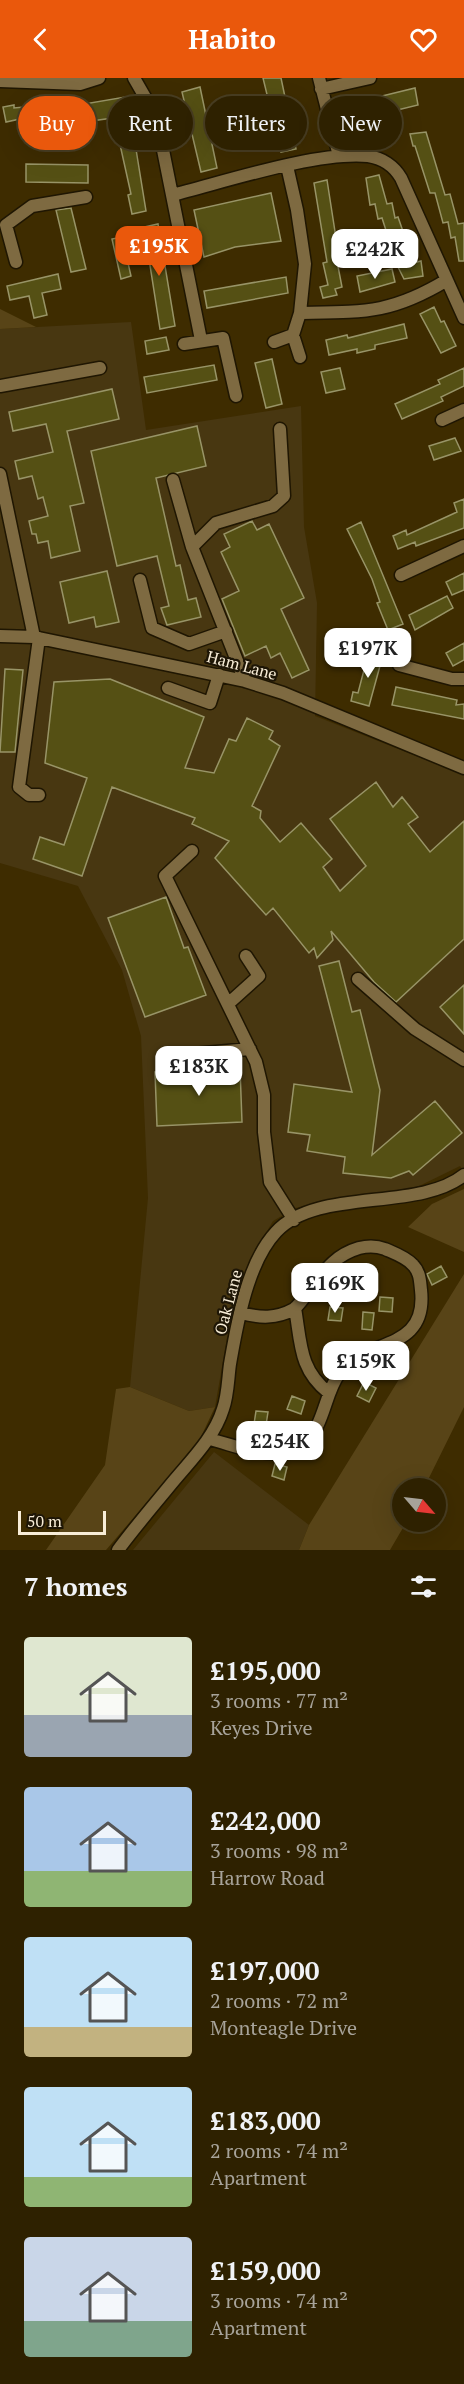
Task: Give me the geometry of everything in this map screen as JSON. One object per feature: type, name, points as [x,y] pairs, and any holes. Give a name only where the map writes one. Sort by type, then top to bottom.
[{"type":"street","points":[[0,81],[80,84],[99,78]]},
{"type":"street","points":[[134,78],[153,111],[201,340]]},
{"type":"street","points":[[339,156],[320,83],[370,78]]},
{"type":"street","points":[[172,195],[286,166],[339,156],[369,156],[385,162],[398,172],[464,318]]},
{"type":"street","points":[[286,166],[297,210],[305,264],[300,313],[293,335],[300,357]]},
{"type":"street","points":[[16,262],[3,223],[32,206],[86,197]]},
{"type":"street","points":[[300,313],[362,312],[393,307],[422,295],[447,280]]},
{"type":"street","points":[[274,342],[293,335]]},
{"type":"street","points":[[184,344],[224,338],[236,396]]},
{"type":"street","points":[[0,386],[100,368]]},
{"type":"street","points":[[442,420],[464,410]]},
{"type":"street","points":[[192,546],[216,523],[273,506],[284,496],[280,429]]},
{"type":"street","points":[[0,474],[3,499],[36,637],[19,787],[28,795],[39,795]]},
{"type":"street","points":[[173,480],[192,546],[245,681]]},
{"type":"street","points":[[402,575],[464,546]]},
{"type":"street","points":[[141,580],[152,628],[189,644],[226,631]]},
{"type":"street","name":"Ham Lane","points":[[0,636],[36,637],[245,681],[283,693],[464,768]]},
{"type":"street","points":[[399,665],[452,679],[464,679]]},
{"type":"street","points":[[168,688],[210,703],[219,675]]},
{"type":"street","points":[[192,851],[165,876],[250,1050],[264,1095],[264,1132],[270,1182],[294,1220]]},
{"type":"street","points":[[229,1003],[259,976],[246,956]]},
{"type":"street","points":[[358,979],[415,1029],[454,1056],[464,1060]]},
{"type":"street","points":[[182,1055],[250,1050]]},
{"type":"street","name":"Oak Lane","points":[[117,1550],[209,1438],[224,1408],[241,1313],[253,1269],[276,1232],[294,1220],[331,1206],[415,1194],[457,1180],[464,1174]]},
{"type":"street","points":[[209,1438],[270,1455],[303,1445],[313,1433],[339,1373],[351,1361],[370,1350],[396,1342],[416,1321],[422,1298],[419,1273],[401,1257],[379,1247],[365,1246],[342,1253],[296,1308],[261,1318],[241,1313]]},
{"type":"street","points":[[296,1308],[305,1366],[315,1382],[329,1393]]},
{"type":"shaded area","points":[[0,309],[36,327],[0,329]]},
{"type":"shaded area","points":[[131,322],[146,430],[301,406],[304,527],[317,603],[315,716],[464,775],[464,1171],[460,1166],[413,1189],[339,1198],[295,1208],[273,1221],[249,1261],[227,1338],[215,1407],[189,1411],[130,1387],[148,1198],[141,1036],[122,970],[78,886],[0,863],[0,329]]},
{"type":"shaded area","points":[[464,1189],[464,1252],[408,1227],[432,1204]]},
{"type":"shaded area","points":[[464,1274],[464,1407],[429,1478],[392,1478],[392,1532],[401,1532],[390,1550],[299,1550],[309,1525]]},
{"type":"shaded area","points":[[130,1387],[189,1411],[215,1407],[199,1441],[106,1550],[46,1550],[105,1465],[116,1389]]},
{"type":"shaded area","points":[[214,1452],[309,1525],[299,1550],[133,1550]]},
{"type":"building","points":[[263,78],[281,78],[285,96],[267,96]]},
{"type":"building","points":[[200,87],[205,111],[205,150],[213,150],[217,168],[201,172],[193,138],[193,96],[183,96],[182,92]]},
{"type":"building","points":[[415,88],[418,105],[402,109],[402,96],[382,96]]},
{"type":"building","points":[[108,100],[108,119],[96,120],[96,102]]},
{"type":"building","points":[[14,105],[14,108],[18,108],[18,119],[6,122],[3,107]]},
{"type":"building","points":[[426,132],[445,195],[450,194],[458,224],[464,223],[464,261],[459,261],[455,237],[451,238],[448,222],[443,223],[435,193],[430,193],[415,146],[413,146],[410,134]]},
{"type":"building","points":[[121,150],[136,150],[146,211],[132,214],[128,195],[131,194]]},
{"type":"building","points":[[26,164],[88,165],[88,183],[26,182]]},
{"type":"building","points":[[379,175],[387,204],[392,203],[395,218],[398,217],[407,243],[391,246],[382,218],[378,219],[375,204],[370,205],[366,178]]},
{"type":"building","points":[[327,180],[338,251],[335,251],[342,287],[335,289],[337,295],[323,298],[320,287],[328,285],[323,263],[327,262],[314,183]]},
{"type":"building","points":[[271,193],[281,241],[235,247],[204,257],[194,210]]},
{"type":"building","points":[[71,208],[86,269],[71,272],[56,210]]},
{"type":"building","points":[[158,224],[175,326],[160,329],[144,227]]},
{"type":"building","points":[[122,237],[131,276],[121,279],[112,239]]},
{"type":"building","points":[[421,261],[423,276],[404,279],[398,267]]},
{"type":"building","points":[[392,269],[395,282],[360,292],[357,276]]},
{"type":"building","points":[[58,274],[61,289],[42,293],[47,315],[34,318],[29,296],[10,300],[7,286]]},
{"type":"building","points":[[286,277],[288,293],[207,308],[204,291]]},
{"type":"building","points":[[434,307],[441,322],[444,321],[456,346],[441,353],[420,314]]},
{"type":"building","points":[[404,324],[407,338],[375,345],[375,349],[357,353],[357,349],[329,355],[326,340],[347,335],[348,338]]},
{"type":"building","points":[[166,337],[169,350],[147,354],[145,341]]},
{"type":"building","points":[[272,359],[282,404],[266,408],[255,363]]},
{"type":"building","points":[[214,365],[217,380],[147,393],[144,377]]},
{"type":"building","points":[[340,368],[345,389],[326,393],[321,372]]},
{"type":"building","points":[[464,368],[464,386],[441,397],[443,401],[402,419],[395,404],[440,384],[438,380]]},
{"type":"building","points":[[112,389],[119,419],[67,431],[84,503],[70,506],[80,551],[51,558],[48,541],[38,543],[36,534],[32,534],[29,521],[48,516],[43,497],[38,499],[32,476],[19,479],[15,461],[53,452],[46,424],[13,431],[9,412]]},
{"type":"building","points":[[197,426],[206,466],[156,478],[176,566],[180,565],[188,600],[196,598],[201,617],[167,625],[161,608],[169,606],[157,556],[117,566],[91,451]]},
{"type":"building","points":[[455,438],[461,451],[434,460],[429,446]]},
{"type":"building","points":[[464,499],[464,528],[416,546],[415,542],[398,549],[393,536],[406,530],[407,535],[457,512],[454,503]]},
{"type":"building","points":[[252,521],[257,530],[269,524],[304,598],[281,609],[309,670],[292,678],[280,653],[271,658],[266,646],[245,656],[222,599],[239,591],[221,552],[230,547],[224,534]]},
{"type":"building","points":[[361,522],[403,624],[388,630],[377,603],[380,602],[372,579],[347,529]]},
{"type":"building","points":[[107,571],[119,622],[96,627],[94,617],[69,623],[60,582]]},
{"type":"building","points":[[464,573],[464,590],[452,595],[446,582]]},
{"type":"building","points":[[447,596],[453,608],[415,630],[409,615]]},
{"type":"building","points":[[464,643],[464,660],[453,666],[446,653]]},
{"type":"building","points":[[369,651],[383,655],[369,706],[351,701],[353,692],[358,693]]},
{"type":"building","points":[[5,669],[23,670],[15,752],[0,752]]},
{"type":"building","points":[[110,679],[204,717],[185,768],[214,773],[229,739],[236,741],[247,718],[273,731],[269,739],[280,746],[252,806],[261,811],[260,818],[280,842],[301,823],[332,859],[323,867],[340,891],[366,866],[330,819],[376,782],[393,807],[402,797],[418,817],[408,824],[430,852],[464,821],[464,939],[396,1002],[374,982],[331,931],[333,940],[317,958],[314,948],[309,953],[273,908],[266,915],[215,858],[229,841],[192,824],[195,818],[112,787],[82,876],[33,859],[40,837],[64,845],[87,778],[45,763],[54,682]]},
{"type":"building","points":[[396,687],[457,700],[456,705],[464,704],[464,719],[392,705]]},
{"type":"building","points":[[166,897],[184,948],[188,947],[206,995],[145,1017],[108,918]]},
{"type":"building","points":[[339,961],[352,1012],[360,1010],[380,1090],[372,1155],[435,1101],[462,1133],[413,1175],[409,1171],[391,1178],[343,1173],[345,1157],[307,1151],[310,1135],[288,1132],[294,1084],[352,1092],[319,966]]},
{"type":"building","points":[[464,985],[464,1034],[440,1007]]},
{"type":"building","points":[[240,1068],[242,1122],[157,1126],[155,1072]]},
{"type":"building","points":[[441,1266],[447,1277],[432,1285],[427,1274]]},
{"type":"building","points":[[380,1297],[393,1298],[392,1312],[379,1311]]},
{"type":"building","points":[[330,1307],[343,1308],[341,1321],[328,1320]]},
{"type":"building","points":[[363,1312],[374,1313],[372,1330],[362,1329]]},
{"type":"building","points":[[364,1382],[376,1388],[369,1402],[357,1396]]},
{"type":"building","points":[[292,1396],[305,1401],[301,1414],[287,1409]]},
{"type":"building","points":[[256,1411],[268,1412],[266,1425],[254,1424]]},
{"type":"building","points":[[275,1464],[287,1467],[284,1480],[272,1476]]}]
